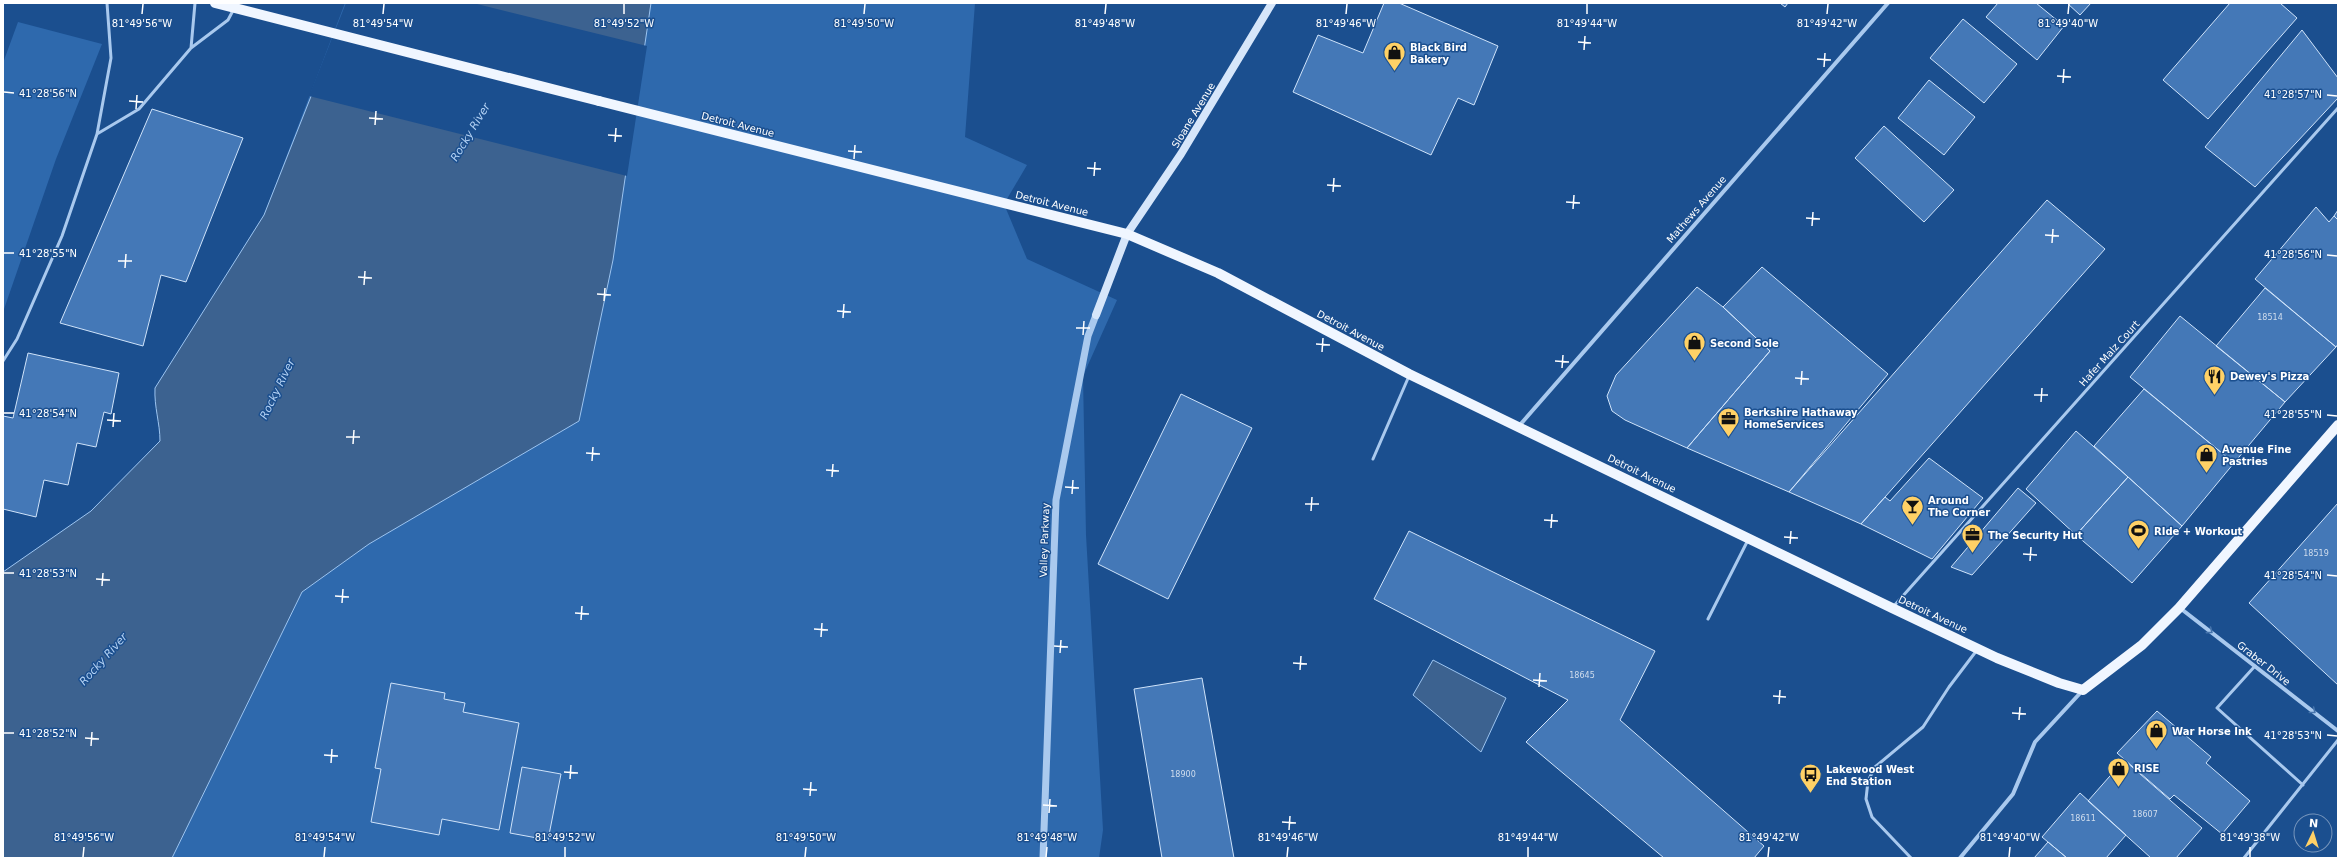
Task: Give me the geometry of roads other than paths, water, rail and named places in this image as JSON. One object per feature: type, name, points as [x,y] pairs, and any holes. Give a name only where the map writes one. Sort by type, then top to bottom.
[{"type":"main road","name":"Detroit Avenue","points":[[215,3],[1127,234],[1218,273],[1409,374],[1892,608],[1978,649],[2059,683],[2083,690]]},
{"type":"main road","name":"Sloane Avenue","points":[[1127,234],[1181,154],[1272,3]]},
{"type":"main road","name":"Valley Parkway","points":[[1096,315],[1127,234]]},
{"type":"main road","points":[[2083,690],[2142,645],[2179,608],[2338,425]]},
{"type":"street","name":"Mathews Avenue","points":[[1518,426],[1888,3]]},
{"type":"street","name":"Valley Parkway","points":[[1043,858],[1056,500],[1088,336],[1096,315]]},
{"type":"street","name":"Graber Drive","points":[[2179,608],[2338,731]]},
{"type":"street","points":[[1960,858],[2013,794],[2035,742],[2083,690]]},
{"type":"lane","points":[[3,361],[17,339],[62,236],[97,134],[111,58],[107,3]]},
{"type":"lane","points":[[191,48],[196,3]]},
{"type":"lane","points":[[97,134],[139,109],[191,48],[228,20],[237,3]]},
{"type":"lane","name":"Hafer Malz Court","points":[[1892,608],[2338,108]]},
{"type":"lane","points":[[1373,458],[1409,374]]},
{"type":"lane","points":[[1708,618],[1749,538]]},
{"type":"lane","points":[[1911,858],[1872,817],[1866,799],[1868,781],[1875,767],[1923,727],[1949,687],[1978,649]]},
{"type":"lane","points":[[2255,666],[2217,708],[2302,785]]},
{"type":"lane","points":[[2244,858],[2338,740]]},
{"type":"water","name":"Rocky River","points":[[348,3],[651,3],[613,260],[579,421],[369,544],[302,592],[172,858],[3,858],[3,572],[91,511],[160,441],[155,402],[155,388],[264,215]]},
{"type":"water","points":[[1433,660],[1506,698],[1481,752],[1413,695]]},
{"type":"place","name":"Black Bird Bakery","points":[[1394,72]]},
{"type":"place","name":"Second Sole","points":[[1694,362]]},
{"type":"place","name":"Dewey's Pizza","points":[[2215,396]]},
{"type":"place","name":"Berkshire Hathaway HomeServices","points":[[1729,438]]},
{"type":"place","name":"Avenue Fine Pastries","points":[[2207,474]]},
{"type":"place","name":"Around The Corner","points":[[1913,526]]},
{"type":"place","name":"RIde + Workout","points":[[2139,550]]},
{"type":"place","name":"The Security Hut","points":[[1973,554]]},
{"type":"place","name":"War Horse Ink","points":[[2157,750]]},
{"type":"place","name":"RISE","points":[[2119,788]]},
{"type":"place","name":"Lakewood West End Station","points":[[1810,794]]}]
